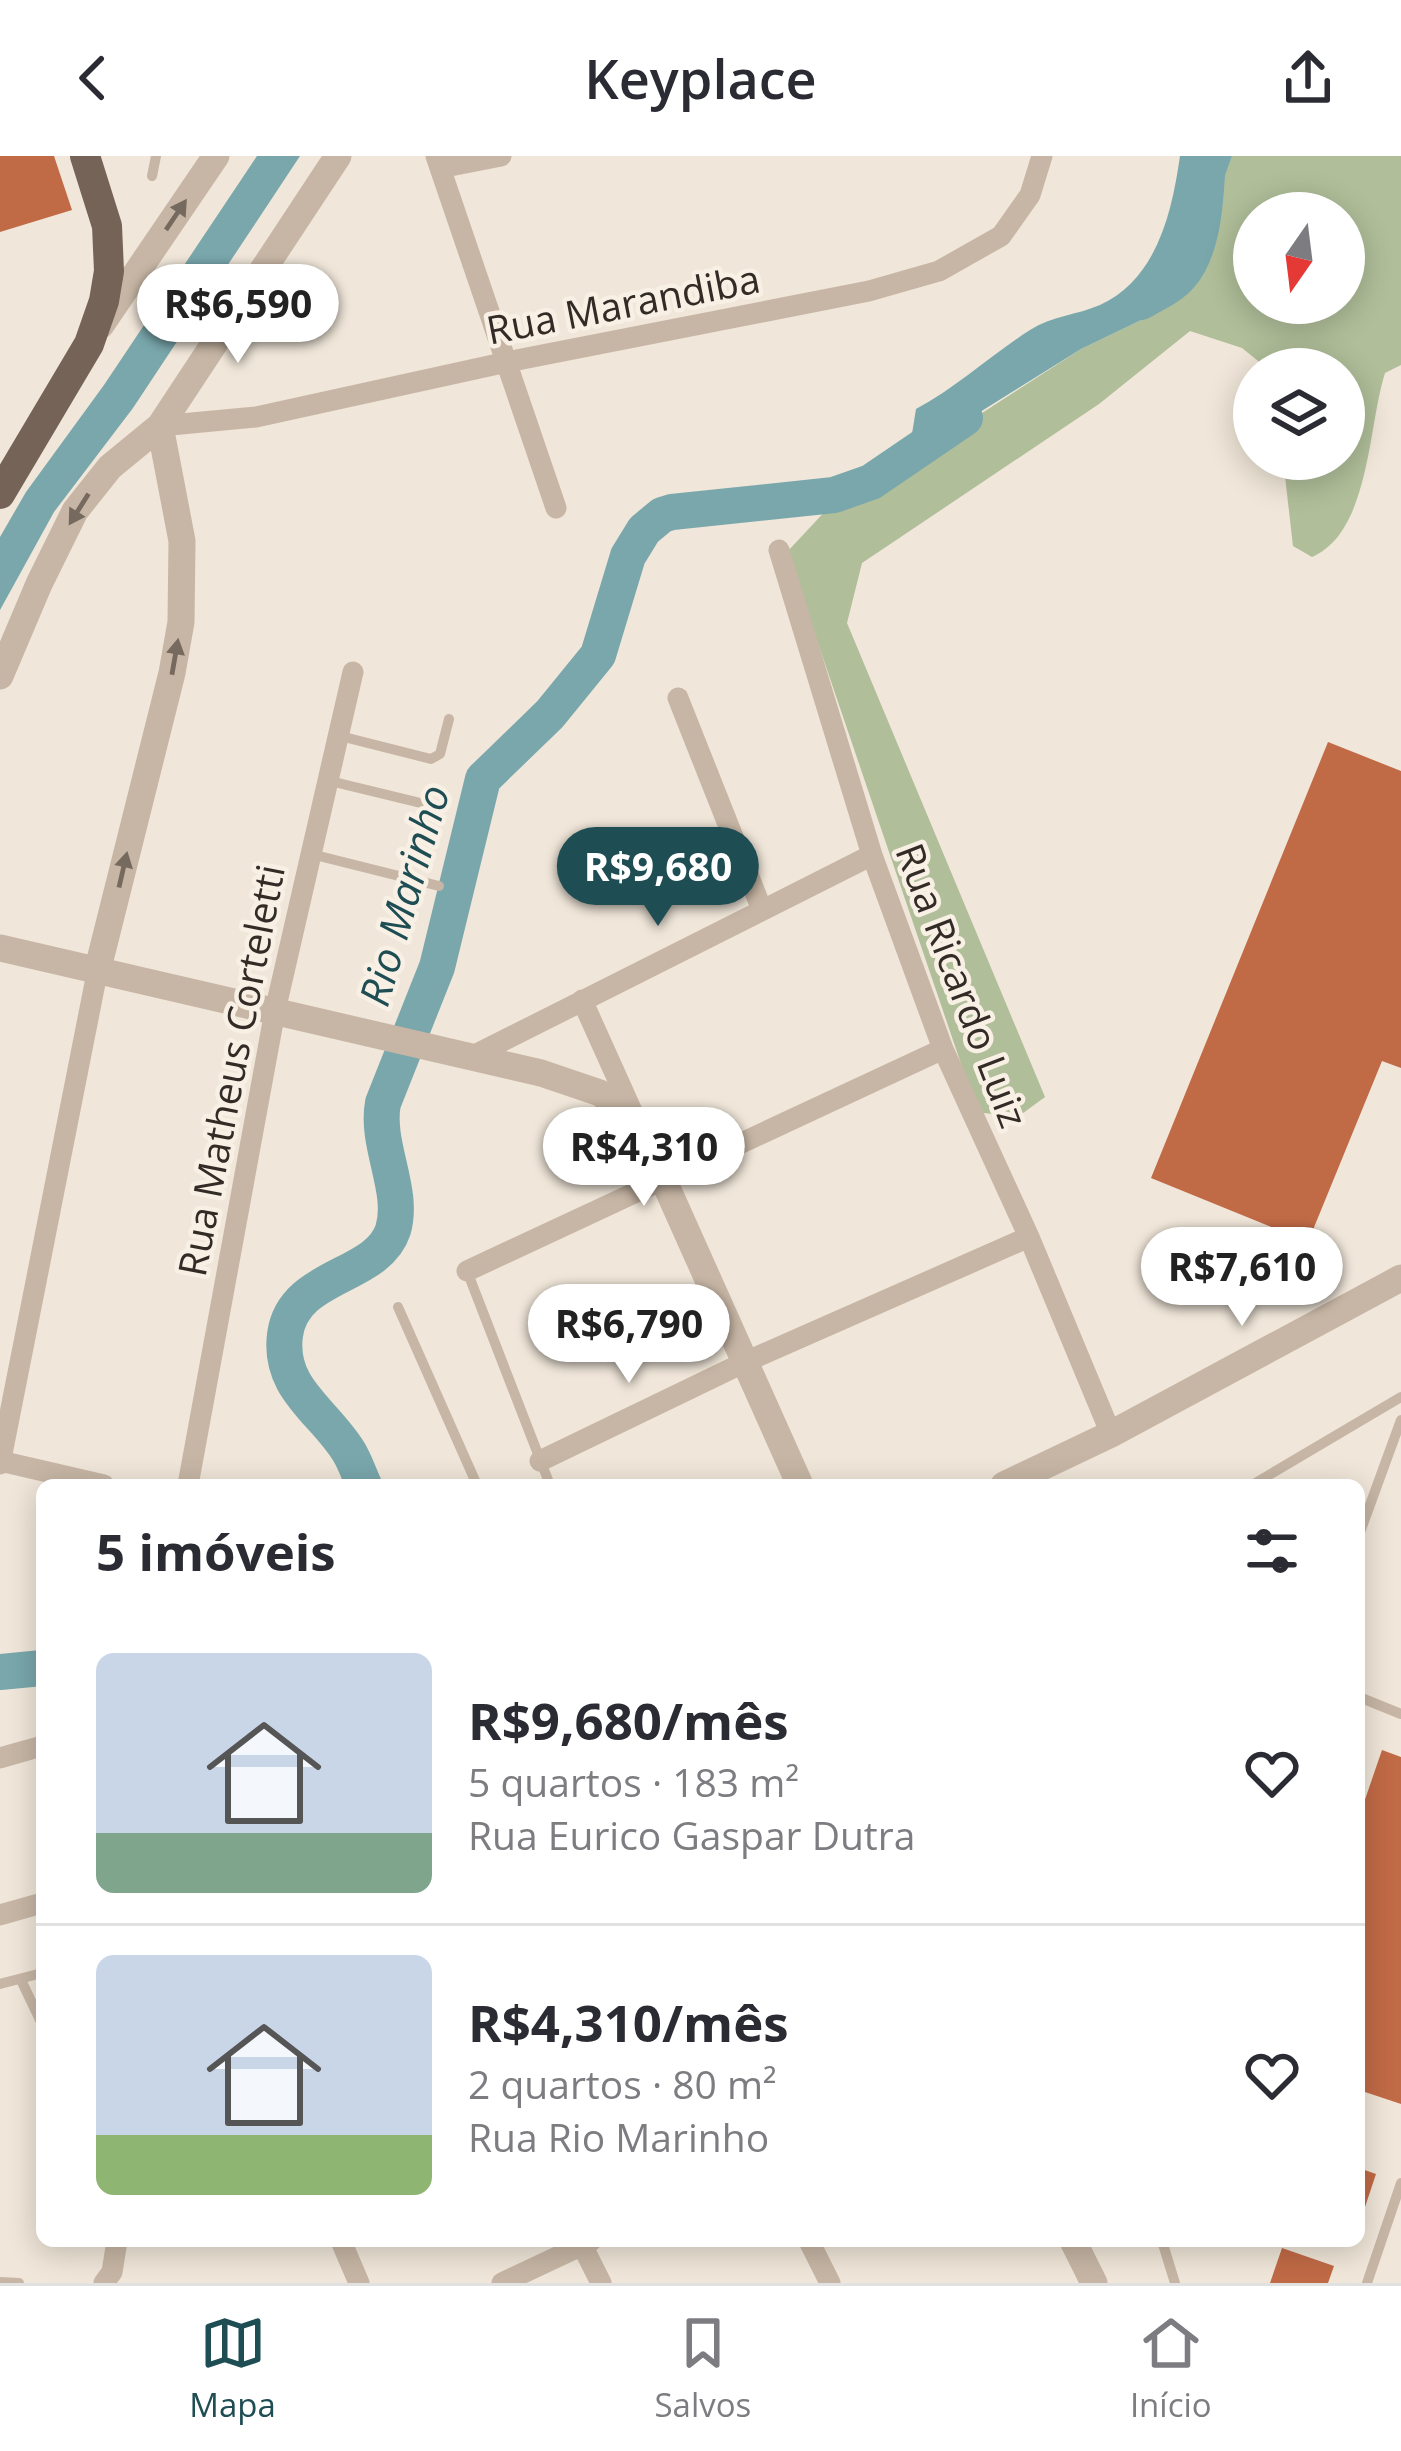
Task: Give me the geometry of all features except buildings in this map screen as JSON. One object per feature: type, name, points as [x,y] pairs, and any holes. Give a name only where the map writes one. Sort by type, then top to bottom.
[{"type":"main road","points":[[0,494],[89,344],[104,301],[109,256],[104,212],[85,156]]},
{"type":"street","points":[[89,344],[216,156]]},
{"type":"street","points":[[0,676],[75,512],[124,453],[160,426],[338,156]]},
{"type":"street","points":[[501,156],[438,162],[556,508]]},
{"type":"street","name":"Rua Marandiba","points":[[160,426],[243,419],[869,291],[939,272],[1000,236],[1030,195],[1042,156]]},
{"type":"street","points":[[77,1479],[0,1462],[98,968],[181,622],[182,541],[160,426]]},
{"type":"street","points":[[124,453],[168,465]]},
{"type":"street","name":"Rua Ricardo Luiz","points":[[779,550],[872,855],[943,1049],[1029,1237],[1111,1434]]},
{"type":"street","name":"Rua Matheus Corteletti","points":[[189,1479],[274,1010],[353,672]]},
{"type":"street","points":[[678,698],[762,910]]},
{"type":"street","points":[[471,1057],[872,855]]},
{"type":"street","points":[[0,948],[580,1084],[638,1124]]},
{"type":"street","points":[[582,1000],[797,1479]]},
{"type":"street","points":[[466,1271],[943,1049]]},
{"type":"street","points":[[540,1461],[743,1363],[1029,1237]]},
{"type":"street","points":[[1017,1479],[1111,1434],[1401,1278]]},
{"type":"street","points":[[0,1758],[36,1748]]},
{"type":"street","points":[[0,1915],[36,1905]]},
{"type":"street","points":[[104,2283],[112,2272],[116,2247]]},
{"type":"street","points":[[344,2247],[359,2283]]},
{"type":"street","points":[[502,2283],[578,2247]]},
{"type":"street","points":[[588,2247],[601,2283]]},
{"type":"street","points":[[812,2247],[830,2283]]},
{"type":"street","points":[[1076,2247],[1094,2283]]},
{"type":"lane","points":[[152,176],[156,156]]},
{"type":"lane","points":[[337,736],[431,759],[440,754],[449,719]]},
{"type":"lane","points":[[326,780],[433,806]]},
{"type":"lane","points":[[308,853],[439,886]]},
{"type":"lane","points":[[466,1271],[548,1479]]},
{"type":"lane","points":[[398,1307],[474,1479]]},
{"type":"lane","points":[[1262,1479],[1401,1396]]},
{"type":"lane","points":[[1365,1519],[1401,1420]]},
{"type":"lane","points":[[1365,1699],[1401,1714]]},
{"type":"lane","points":[[0,1984],[36,1975]]},
{"type":"lane","points":[[21,1980],[36,2011]]},
{"type":"lane","points":[[1366,2283],[1401,2183]]},
{"type":"lane","points":[[1164,2247],[1175,2283]]},
{"type":"lane","points":[[0,2282],[19,2283]]},
{"type":"green space","points":[[1232,156],[1401,156],[1401,365],[1385,373],[1365,470],[1365,348],[1242,348],[1190,331],[1099,404],[862,563],[847,623],[1045,1097],[1019,1116],[983,1113],[973,1099],[787,552],[845,490],[962,426],[1081,349],[1158,312]]},
{"type":"green space","points":[[1285,480],[1363,480],[1345,525],[1331,544],[1312,557],[1293,546]]},
{"type":"water","points":[[257,156],[300,156],[133,408],[54,512],[0,610],[0,537],[26,492],[104,385]]},
{"type":"water","points":[[1180,156],[1232,156],[1197,250],[1158,312],[1081,349],[924,447],[911,440],[916,409],[1030,330],[1100,305],[1135,279],[1166,221]]},
{"type":"waterway","name":"Rio Marinho","points":[[1141,302],[1181,275],[1195,250],[1208,156]]},
{"type":"waterway","name":"Rio Marinho","points":[[361,1479],[339,1437],[296,1385],[285,1354],[285,1335],[303,1299],[370,1258],[393,1230],[395,1199],[383,1135],[383,1103],[437,967],[483,779],[550,714],[598,655],[628,556],[644,530],[662,515],[834,495],[871,482],[965,418]]},
{"type":"waterway","name":"Rio Marinho","points":[[0,1672],[36,1669]]}]
